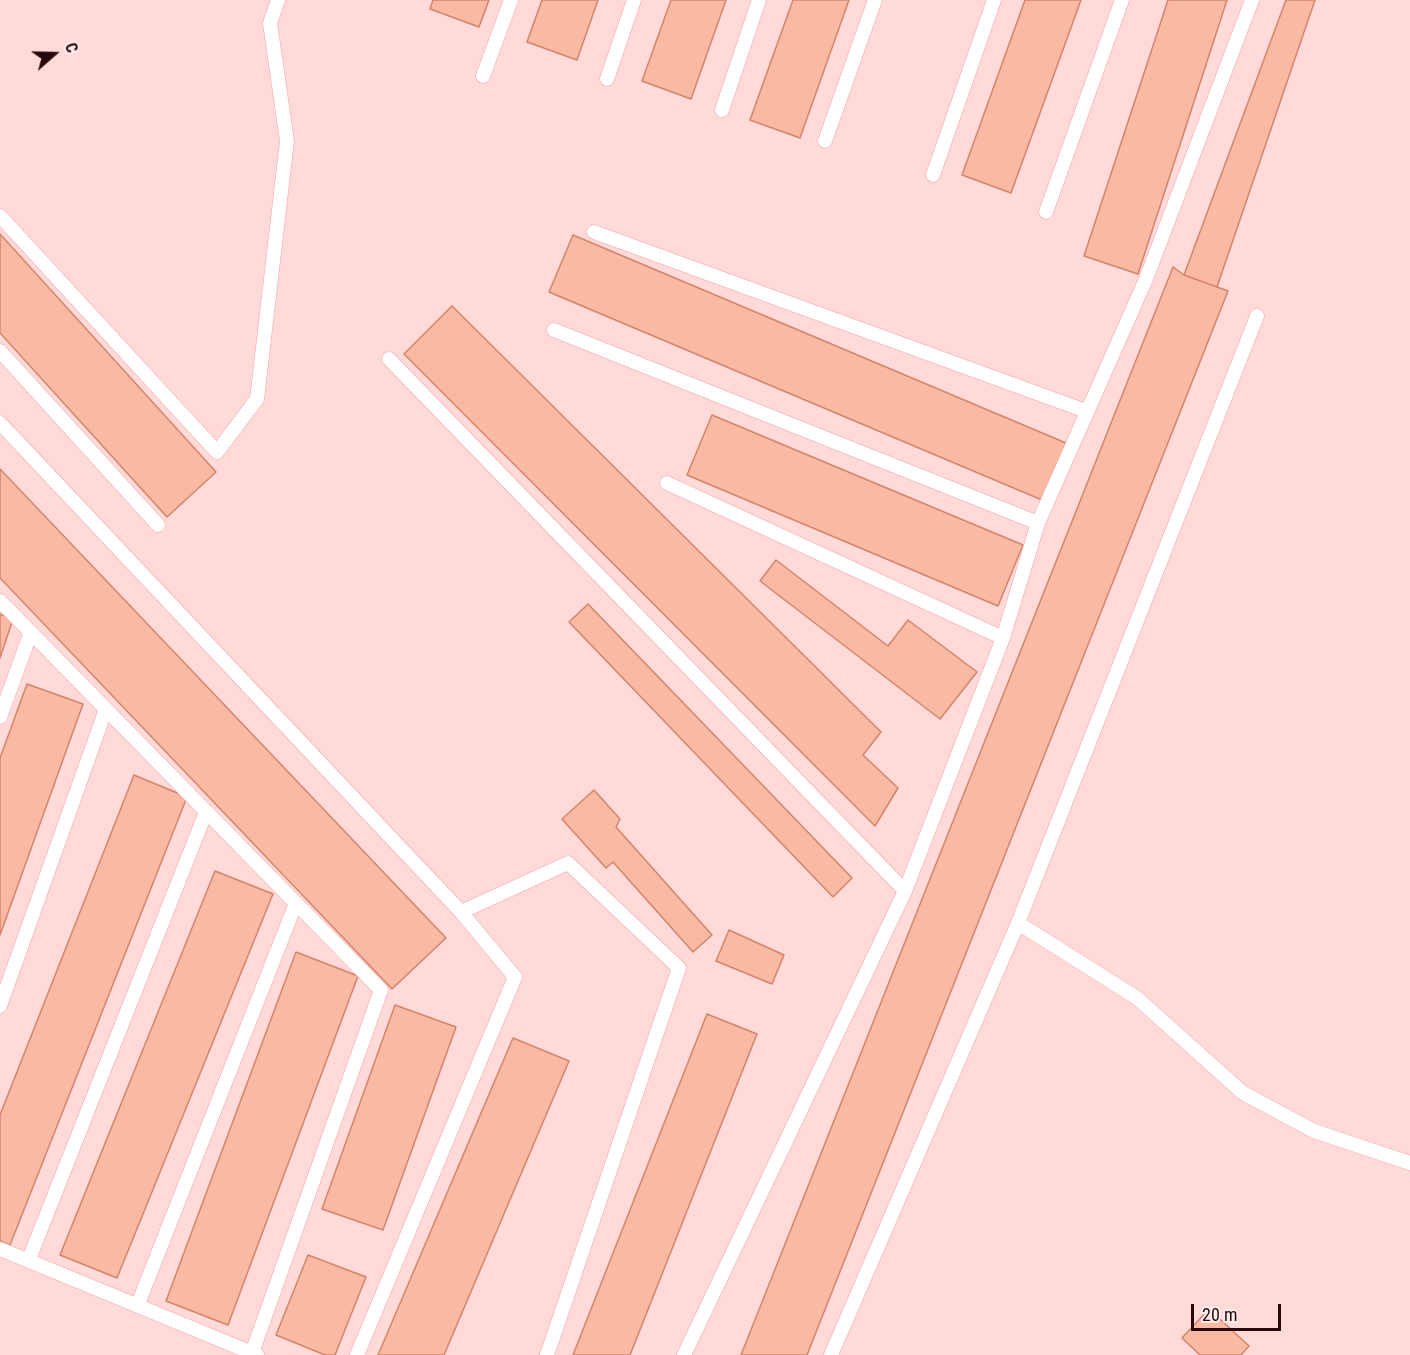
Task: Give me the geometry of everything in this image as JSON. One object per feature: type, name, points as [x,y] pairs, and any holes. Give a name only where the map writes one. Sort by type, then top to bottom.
[{"type":"lane","points":[[0,216],[217,452],[257,399],[287,141],[270,23],[278,0]]},
{"type":"lane","points":[[483,76],[511,0]]},
{"type":"lane","points":[[607,79],[634,0]]},
{"type":"lane","points":[[722,110],[759,0]]},
{"type":"lane","points":[[825,141],[875,0]]},
{"type":"lane","points":[[933,175],[994,0]]},
{"type":"lane","points":[[1046,212],[1122,0]]},
{"type":"lane","points":[[684,1355],[905,891],[1003,638],[1038,523],[1146,279],[1252,0]]},
{"type":"lane","points":[[594,232],[1086,411]]},
{"type":"lane","points":[[831,1355],[1018,923],[1257,316]]},
{"type":"lane","points":[[554,330],[1038,523]]},
{"type":"lane","points":[[0,351],[158,525]]},
{"type":"lane","points":[[389,359],[905,891]]},
{"type":"lane","points":[[0,423],[461,912],[515,977],[357,1355]]},
{"type":"lane","points":[[667,483],[1003,638]]},
{"type":"lane","points":[[0,601],[381,990],[254,1354],[138,1304],[0,1249]]},
{"type":"lane","points":[[0,717],[6,686],[31,632]]},
{"type":"lane","points":[[0,1006],[106,709]]},
{"type":"lane","points":[[29,1259],[207,812]]},
{"type":"lane","points":[[461,912],[568,863],[679,968],[547,1355]]},
{"type":"lane","points":[[138,1304],[296,903]]},
{"type":"lane","points":[[1018,923],[1137,998],[1243,1093],[1314,1131],[1410,1163]]},
{"type":"building","points":[[433,0],[489,0],[479,27],[430,9]]},
{"type":"building","points":[[542,0],[598,0],[577,60],[527,42]]},
{"type":"building","points":[[671,0],[726,0],[691,99],[642,81]]},
{"type":"building","points":[[793,0],[849,0],[800,138],[750,120]]},
{"type":"building","points":[[1025,0],[1081,0],[1011,193],[962,175]]},
{"type":"building","points":[[1168,0],[1227,0],[1138,274],[1084,256]]},
{"type":"building","points":[[1286,0],[1315,0],[1217,287],[1184,275]]},
{"type":"building","points":[[0,234],[216,472],[167,517],[0,333]]},
{"type":"building","points":[[573,235],[1066,443],[1042,500],[549,292]]},
{"type":"building","points":[[1173,267],[1184,275],[1228,291],[807,1355],[741,1355]]},
{"type":"building","points":[[452,306],[881,732],[863,755],[898,788],[875,826],[404,354]]},
{"type":"building","points":[[712,415],[1023,545],[998,606],[687,475]]},
{"type":"building","points":[[0,469],[446,938],[392,989],[0,578]]},
{"type":"building","points":[[776,560],[888,646],[908,620],[977,672],[940,719],[760,581]]},
{"type":"building","points":[[588,604],[852,878],[833,897],[569,622]]},
{"type":"building","points":[[0,614],[13,619],[0,658]]},
{"type":"building","points":[[27,684],[83,704],[0,935],[0,758]]},
{"type":"building","points":[[134,775],[187,797],[10,1245],[0,1241],[0,1115]]},
{"type":"building","points":[[594,790],[620,819],[616,827],[712,935],[693,952],[613,862],[606,868],[562,819]]},
{"type":"building","points":[[215,871],[273,894],[117,1278],[60,1255]]},
{"type":"building","points":[[729,930],[784,955],[772,984],[716,961]]},
{"type":"building","points":[[296,952],[358,976],[228,1325],[166,1301]]},
{"type":"building","points":[[395,1005],[456,1027],[383,1230],[322,1209]]},
{"type":"building","points":[[707,1014],[757,1034],[630,1355],[573,1355]]},
{"type":"building","points":[[513,1038],[569,1061],[444,1355],[378,1355]]},
{"type":"building","points":[[308,1255],[366,1277],[335,1355],[325,1355],[276,1335]]},
{"type":"building","points":[[1209,1309],[1249,1346],[1241,1355],[1200,1355],[1182,1338]]}]
